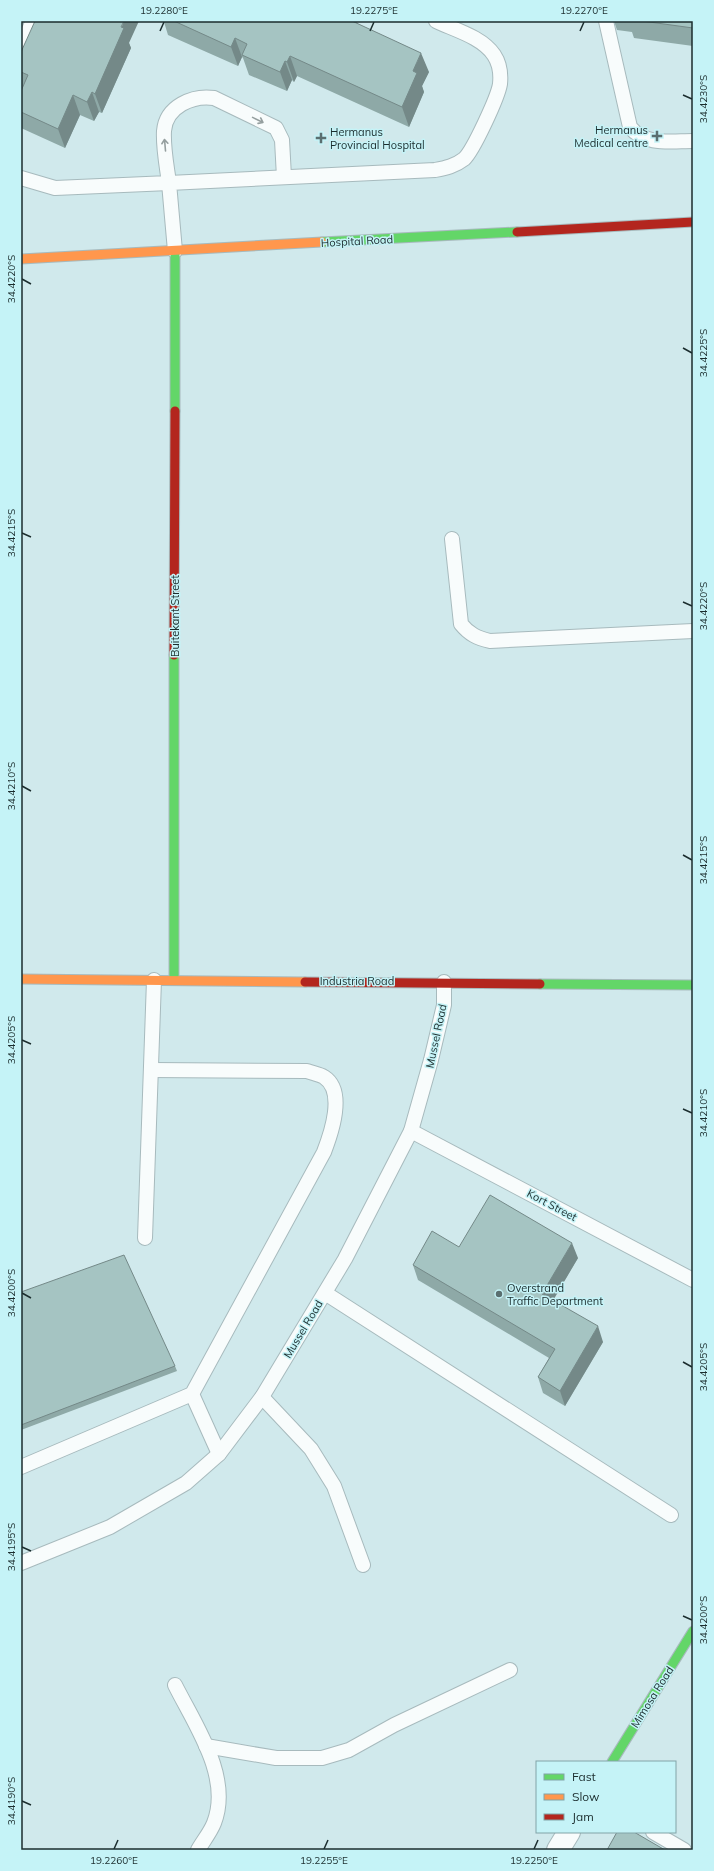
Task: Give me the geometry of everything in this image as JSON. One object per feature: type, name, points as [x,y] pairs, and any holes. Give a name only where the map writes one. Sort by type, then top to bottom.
[{"type":"street","name":"Hospital Road","points":[[21,259],[693,222]]},
{"type":"street","name":"Buitekant Street","points":[[174,980],[175,251]]},
{"type":"street","name":"Industria Road","points":[[21,980],[693,985]]},
{"type":"street","name":"Mimosa Road","points":[[613,1761],[693,1631]]},
{"type":"street","points":[[558,1850],[568,1833]]},
{"type":"lane","points":[[21,47],[33,21]]},
{"type":"lane","points":[[21,178],[55,188],[169,184],[436,170],[454,165],[464,158],[472,148],[500,86],[499,65],[494,55],[477,39],[436,21]]},
{"type":"lane","points":[[606,21],[630,127],[636,136],[646,140],[693,141]]},
{"type":"lane","points":[[175,251],[164,130],[167,120],[182,103],[192,98],[214,98],[276,128],[282,140],[284,178]]},
{"type":"lane","points":[[452,539],[461,624],[468,632],[480,639],[490,641],[693,631]]},
{"type":"lane","points":[[145,1238],[154,980]]},
{"type":"lane","name":"Mussel Road","points":[[21,1563],[110,1527],[186,1483],[219,1454],[262,1397],[345,1259],[411,1131],[431,1060],[444,1005],[444,982]]},
{"type":"lane","points":[[21,1467],[192,1394],[324,1152],[332,1130],[336,1110],[333,1087],[325,1078],[306,1071],[151,1070]]},
{"type":"lane","name":"Kort Street","points":[[411,1131],[693,1280]]},
{"type":"lane","points":[[325,1293],[672,1515]]},
{"type":"lane","points":[[192,1394],[219,1454]]},
{"type":"lane","points":[[262,1397],[311,1449],[334,1486],[363,1565]]},
{"type":"lane","points":[[206,1746],[276,1758],[322,1758],[349,1750],[394,1725],[510,1670]]},
{"type":"lane","points":[[175,1685],[206,1746],[215,1769],[218,1788],[214,1823],[198,1850]]},
{"type":"lane","points":[[655,1833],[684,1850]]},
{"type":"building","points":[[35,21],[124,21],[121,27],[124,28],[95,94],[92,92],[87,102],[73,95],[58,129],[21,112],[21,91],[28,75],[21,72],[21,52]]},
{"type":"building","points":[[174,21],[352,21],[421,53],[413,71],[417,73],[402,107],[290,56],[287,62],[285,61],[280,72],[242,55],[247,44],[235,38],[231,47]]},
{"type":"building","points":[[642,21],[693,21],[693,28]]},
{"type":"building","name":"Overstrand Traffic Department","points":[[490,1195],[572,1243],[542,1294],[598,1326],[560,1391],[538,1377],[555,1349],[413,1265],[432,1231],[459,1247]]},
{"type":"building","points":[[124,1255],[175,1366],[21,1425],[21,1292]]},
{"type":"building","points":[[616,1833],[636,1833],[665,1850],[607,1850]]},
{"type":"traffic: fast","points":[[322,242],[517,232]]},
{"type":"traffic: fast","points":[[175,251],[175,411]]},
{"type":"traffic: fast","points":[[174,655],[174,980]]},
{"type":"traffic: fast","points":[[540,984],[693,985]]},
{"type":"traffic: fast","points":[[613,1761],[693,1631]]},
{"type":"traffic: slow","points":[[21,259],[322,242]]},
{"type":"traffic: slow","points":[[21,979],[305,982]]},
{"type":"traffic: jam","points":[[517,232],[693,222]]},
{"type":"traffic: jam","points":[[174,655],[175,411]]},
{"type":"traffic: jam","points":[[305,982],[540,984]]},
{"type":"place","name":"Hermanus Medical centre","points":[[657,136]]},
{"type":"place","name":"Hermanus Provincial Hospital","points":[[321,138]]},
{"type":"place","name":"Overstrand Traffic Department","points":[[499,1294]]}]
